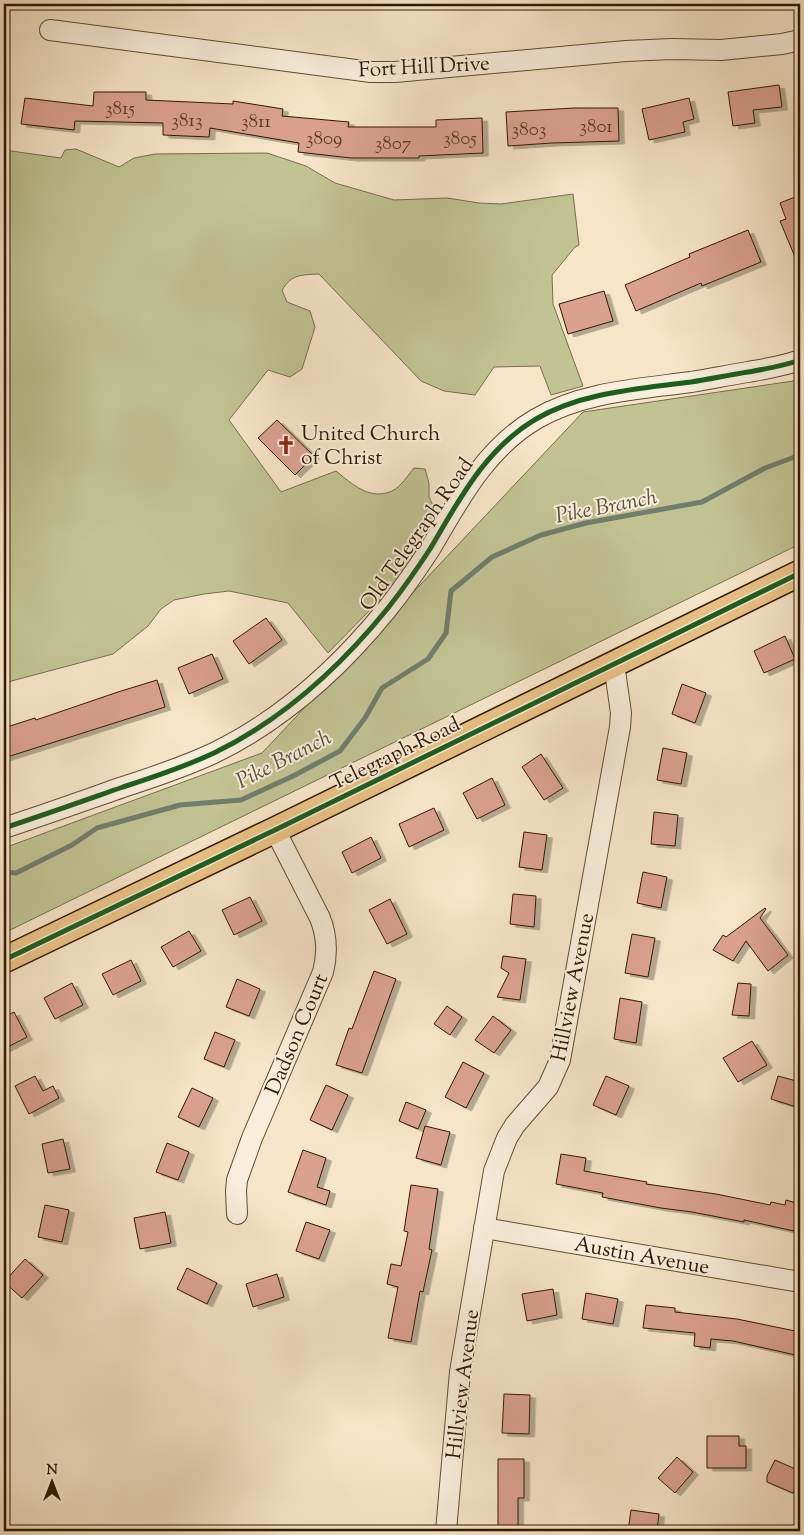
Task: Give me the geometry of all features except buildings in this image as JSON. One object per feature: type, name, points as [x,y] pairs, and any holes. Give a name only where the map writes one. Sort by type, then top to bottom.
[{"type":"main road","name":"Telegraph Road","points":[[4,960],[275,830],[800,573]]},
{"type":"street","name":"Fort Hill Drive","points":[[50,30],[371,72],[395,72],[626,51],[672,49],[720,50],[782,44],[800,40]]},
{"type":"street","name":"Old Telegraph Road","points":[[4,828],[178,768],[215,752],[247,734],[294,702],[322,678],[387,609],[414,573],[458,499],[484,463],[517,432],[536,419],[560,407],[609,394],[694,382],[800,360]]},
{"type":"street","name":"Hillview Avenue","points":[[446,1531],[460,1372],[494,1171],[507,1138],[519,1120],[548,1087],[560,1060],[620,727],[621,713],[614,664]]},
{"type":"street","name":"Dadson Court","points":[[237,1214],[237,1180],[252,1138],[323,972],[327,958],[327,943],[324,929],[275,830]]},
{"type":"street","name":"Austin Avenue","points":[[484,1228],[800,1282]]},
{"type":"green space","points":[[76,149],[119,167],[134,158],[155,154],[267,153],[306,166],[335,183],[394,200],[447,198],[501,204],[573,194],[579,245],[575,247],[552,275],[553,304],[583,386],[551,395],[540,366],[494,367],[475,395],[444,391],[421,381],[319,274],[293,278],[282,290],[287,302],[310,311],[315,327],[302,369],[290,377],[268,370],[229,420],[281,492],[336,471],[362,490],[384,494],[398,487],[414,468],[425,469],[429,483],[429,497],[438,516],[407,572],[328,653],[288,603],[229,591],[174,600],[161,609],[148,626],[113,654],[4,683],[4,150],[61,158],[65,150]]},
{"type":"green space","points":[[800,380],[800,544],[4,933],[4,848],[262,753],[583,412]]},
{"type":"waterway","name":"Pike Branch","points":[[4,872],[16,873],[72,845],[97,828],[180,805],[241,800],[293,776],[340,751],[365,718],[382,688],[428,659],[446,633],[451,591],[492,557],[541,535],[586,523],[702,502],[765,468],[800,455]]},
{"type":"cycle path","points":[[4,828],[158,776],[203,758],[239,740],[287,708],[330,671],[370,630],[415,571],[463,494],[488,460],[518,431],[536,419],[554,410],[592,397],[761,370],[800,360]]},
{"type":"cycle path","points":[[4,960],[275,830],[800,573]]},
{"type":"place","name":"United Church of Christ","points":[[286,445]]}]
